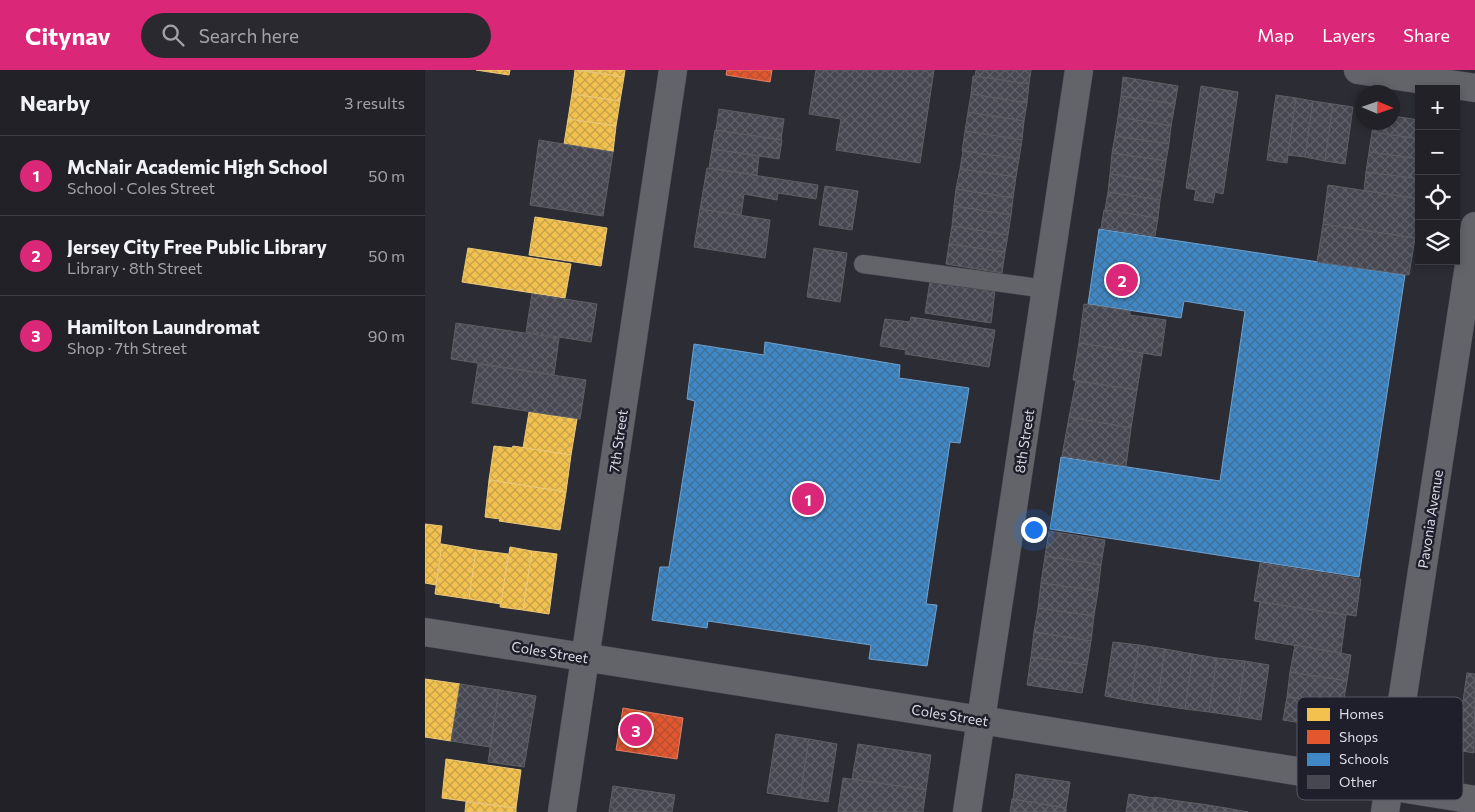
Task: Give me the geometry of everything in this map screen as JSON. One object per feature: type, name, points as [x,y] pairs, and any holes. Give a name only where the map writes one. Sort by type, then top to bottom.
[{"type":"street","name":"7th Street","points":[[563,812],[673,70]]},
{"type":"street","name":"8th Street","points":[[967,812],[1079,70]]},
{"type":"street","points":[[1358,70],[1475,88]]},
{"type":"street","name":"Pavonia Avenue","points":[[1403,697],[1475,226]]},
{"type":"street","name":"Coles Street","points":[[425,632],[981,720],[1297,782]]},
{"type":"street","name":"Coles Street","points":[[1387,800],[1475,800]]},
{"type":"lane","points":[[863,264],[1047,289]]},
{"type":"building: Homes","points":[[476,70],[510,70],[509,75]]},
{"type":"building: Homes","points":[[575,70],[624,77],[620,101],[572,94]]},
{"type":"building: Homes","points":[[580,70],[625,70],[624,77]]},
{"type":"building: Homes","points":[[572,94],[620,101],[616,126],[568,119]]},
{"type":"building: Homes","points":[[568,119],[616,126],[613,152],[564,144]]},
{"type":"building: Homes","points":[[535,217],[607,228],[601,266],[529,255]]},
{"type":"building: Homes","points":[[468,248],[571,264],[565,298],[462,282]]},
{"type":"building: Homes","points":[[529,412],[577,419],[571,455],[523,448]]},
{"type":"building: Homes","points":[[494,446],[512,448],[513,446],[571,455],[566,492],[489,480]]},
{"type":"building: Homes","points":[[489,480],[566,492],[560,530],[499,521],[500,519],[485,517]]},
{"type":"building: Homes","points":[[425,524],[442,526],[440,544],[442,544],[436,585],[425,583]]},
{"type":"building: Homes","points":[[442,544],[476,550],[469,599],[435,594]]},
{"type":"building: Homes","points":[[510,547],[532,551],[523,610],[500,607]]},
{"type":"building: Homes","points":[[476,550],[508,554],[501,604],[469,599]]},
{"type":"building: Homes","points":[[532,551],[557,554],[549,614],[523,610]]},
{"type":"building: Homes","points":[[425,679],[460,684],[451,741],[425,737]]},
{"type":"building: Homes","points":[[446,759],[521,770],[516,808],[442,798]]},
{"type":"building: Homes","points":[[466,802],[516,808],[516,812],[465,812]]},
{"type":"building: Shops","points":[[727,70],[772,70],[770,82],[726,75]]},
{"type":"building: Shops","points":[[623,708],[683,718],[677,759],[616,750]]},
{"type":"building: Schools","points":[[1099,229],[1405,275],[1359,577],[1050,529],[1061,457],[1220,481],[1245,311],[1184,301],[1181,318],[1088,304]]},
{"type":"building: Schools","points":[[765,342],[900,365],[899,378],[969,388],[960,443],[950,442],[926,604],[937,605],[927,666],[869,659],[871,645],[708,621],[707,628],[652,620],[660,567],[669,567],[695,401],[687,399],[694,344],[764,355]]},
{"type":"building: Other","points":[[816,70],[934,70],[920,163],[836,150],[841,119],[809,114]]},
{"type":"building: Other","points":[[976,70],[1031,70],[1029,84],[975,76]]},
{"type":"building: Other","points":[[973,76],[1029,84],[1027,103],[971,94]]},
{"type":"building: Other","points":[[1123,77],[1178,86],[1175,104],[1121,96]]},
{"type":"building: Other","points":[[1201,86],[1238,92],[1223,194],[1215,192],[1213,203],[1194,200],[1196,190],[1186,188]]},
{"type":"building: Other","points":[[971,94],[1027,103],[1024,121],[968,112]]},
{"type":"building: Other","points":[[1276,95],[1296,98],[1287,163],[1267,160]]},
{"type":"building: Other","points":[[1121,96],[1175,104],[1171,126],[1118,117]]},
{"type":"building: Other","points":[[1296,98],[1313,101],[1305,157],[1288,155]]},
{"type":"building: Other","points":[[1313,101],[1333,104],[1325,161],[1305,157]]},
{"type":"building: Other","points":[[1333,104],[1353,107],[1345,164],[1325,161]]},
{"type":"building: Other","points":[[719,109],[784,119],[781,140],[716,130]]},
{"type":"building: Other","points":[[968,112],[1024,121],[1022,140],[965,131]]},
{"type":"building: Other","points":[[1118,117],[1171,126],[1169,144],[1115,136]]},
{"type":"building: Other","points":[[1400,117],[1415,119],[1415,138],[1372,132],[1372,130],[1400,130]]},
{"type":"building: Other","points":[[715,130],[782,140],[779,159],[712,149]]},
{"type":"building: Other","points":[[965,131],[1022,140],[1019,159],[962,151]]},
{"type":"building: Other","points":[[1372,132],[1415,138],[1415,158],[1369,152]]},
{"type":"building: Other","points":[[1115,136],[1169,144],[1166,161],[1112,153]]},
{"type":"building: Other","points":[[539,140],[613,152],[603,216],[530,205]]},
{"type":"building: Other","points":[[712,149],[759,156],[757,175],[709,168]]},
{"type":"building: Other","points":[[963,151],[1019,159],[1016,177],[960,169]]},
{"type":"building: Other","points":[[1369,152],[1415,158],[1415,178],[1366,172]]},
{"type":"building: Other","points":[[1112,153],[1166,161],[1163,182],[1110,174]]},
{"type":"building: Other","points":[[707,168],[818,185],[816,199],[778,193],[777,200],[744,194],[741,215],[700,209]]},
{"type":"building: Other","points":[[960,169],[1016,177],[1013,198],[956,189]]},
{"type":"building: Other","points":[[1366,172],[1415,178],[1415,198],[1364,191]]},
{"type":"building: Other","points":[[1110,174],[1163,182],[1160,200],[1108,192]]},
{"type":"building: Other","points":[[1328,185],[1415,198],[1415,238],[1323,224]]},
{"type":"building: Other","points":[[825,186],[858,191],[852,230],[819,225]]},
{"type":"building: Other","points":[[956,189],[1013,198],[1011,215],[954,206]]},
{"type":"building: Other","points":[[1108,192],[1160,200],[1158,218],[1105,210]]},
{"type":"building: Other","points":[[954,206],[1011,215],[1008,235],[952,226]]},
{"type":"building: Other","points":[[700,209],[770,220],[765,258],[694,247]]},
{"type":"building: Other","points":[[1104,210],[1158,218],[1155,236],[1101,228]]},
{"type":"building: Other","points":[[1323,224],[1415,238],[1409,275],[1317,262]]},
{"type":"building: Other","points":[[952,226],[1008,235],[1005,252],[949,244]]},
{"type":"building: Other","points":[[949,244],[1005,252],[1002,273],[946,264]]},
{"type":"building: Other","points":[[814,248],[847,253],[840,302],[807,297]]},
{"type":"building: Other","points":[[930,281],[995,291],[991,323],[925,313]]},
{"type":"building: Other","points":[[532,294],[597,304],[591,342],[526,332]]},
{"type":"building: Other","points":[[1084,304],[1130,311],[1130,315],[1166,320],[1161,356],[1079,343]]},
{"type":"building: Other","points":[[911,317],[995,330],[989,367],[905,354],[906,350],[880,346],[885,319],[910,322]]},
{"type":"building: Other","points":[[456,323],[559,338],[554,375],[451,359]]},
{"type":"building: Other","points":[[1079,343],[1143,353],[1137,390],[1073,380]]},
{"type":"building: Other","points":[[478,364],[586,380],[580,419],[472,403]]},
{"type":"building: Other","points":[[1076,381],[1137,390],[1131,428],[1069,417]]},
{"type":"building: Other","points":[[1069,417],[1131,428],[1126,466],[1062,456]]},
{"type":"building: Other","points":[[1049,531],[1105,540],[1101,565],[1045,556]]},
{"type":"building: Other","points":[[1045,556],[1101,565],[1098,591],[1041,583]]},
{"type":"building: Other","points":[[1260,563],[1361,579],[1356,616],[1254,601]]},
{"type":"building: Other","points":[[1041,583],[1098,591],[1094,616],[1038,608]]},
{"type":"building: Other","points":[[1260,602],[1346,615],[1341,653],[1255,639]]},
{"type":"building: Other","points":[[1038,608],[1094,616],[1091,641],[1034,632]]},
{"type":"building: Other","points":[[1034,632],[1091,641],[1087,665],[1031,657]]},
{"type":"building: Other","points":[[1113,642],[1139,645],[1131,701],[1105,696]]},
{"type":"building: Other","points":[[1139,645],[1165,649],[1157,705],[1131,701]]},
{"type":"building: Other","points":[[1295,645],[1351,655],[1347,681],[1290,672]]},
{"type":"building: Other","points":[[1165,649],[1193,654],[1185,709],[1157,705]]},
{"type":"building: Other","points":[[1193,654],[1217,658],[1209,712],[1185,709]]},
{"type":"building: Other","points":[[1031,657],[1087,665],[1082,693],[1027,685]]},
{"type":"building: Other","points":[[1217,658],[1245,661],[1237,716],[1209,712]]},
{"type":"building: Other","points":[[1245,661],[1269,665],[1261,720],[1237,716]]},
{"type":"building: Other","points":[[1290,672],[1347,681],[1344,697],[1287,697]]},
{"type":"building: Other","points":[[1467,673],[1475,674],[1474,753],[1463,751],[1463,701]]},
{"type":"building: Other","points":[[460,684],[499,690],[490,747],[451,741]]},
{"type":"building: Other","points":[[499,690],[536,696],[524,767],[488,762]]},
{"type":"building: Other","points":[[1287,697],[1297,698],[1297,722],[1283,720]]},
{"type":"building: Other","points":[[776,734],[809,739],[800,798],[767,793]]},
{"type":"building: Other","points":[[809,739],[837,744],[828,802],[800,798]]},
{"type":"building: Other","points":[[858,744],[931,755],[926,790],[852,779]]},
{"type":"building: Other","points":[[1016,774],[1070,782],[1066,808],[1013,799]]},
{"type":"building: Other","points":[[843,778],[926,790],[923,812],[838,812]]},
{"type":"building: Other","points":[[613,786],[675,795],[672,812],[609,812]]},
{"type":"building: Other","points":[[1129,794],[1154,798],[1152,812],[1126,812]]},
{"type":"building: Other","points":[[1154,797],[1179,801],[1178,812],[1152,812]]},
{"type":"building: Other","points":[[1012,799],[1066,808],[1066,812],[1010,812]]},
{"type":"building: Other","points":[[1179,801],[1208,805],[1207,812],[1178,812]]},
{"type":"building: Other","points":[[1208,805],[1226,808],[1225,812],[1207,812]]},
{"type":"building: Other","points":[[1226,808],[1248,812],[1225,812]]},
{"type":"place","name":"Jersey City Free Public Library","points":[[1122,280]]},
{"type":"place","name":"McNair Academic High School","points":[[808,499]]},
{"type":"place","name":"Hamilton Laundromat","points":[[636,730]]}]
